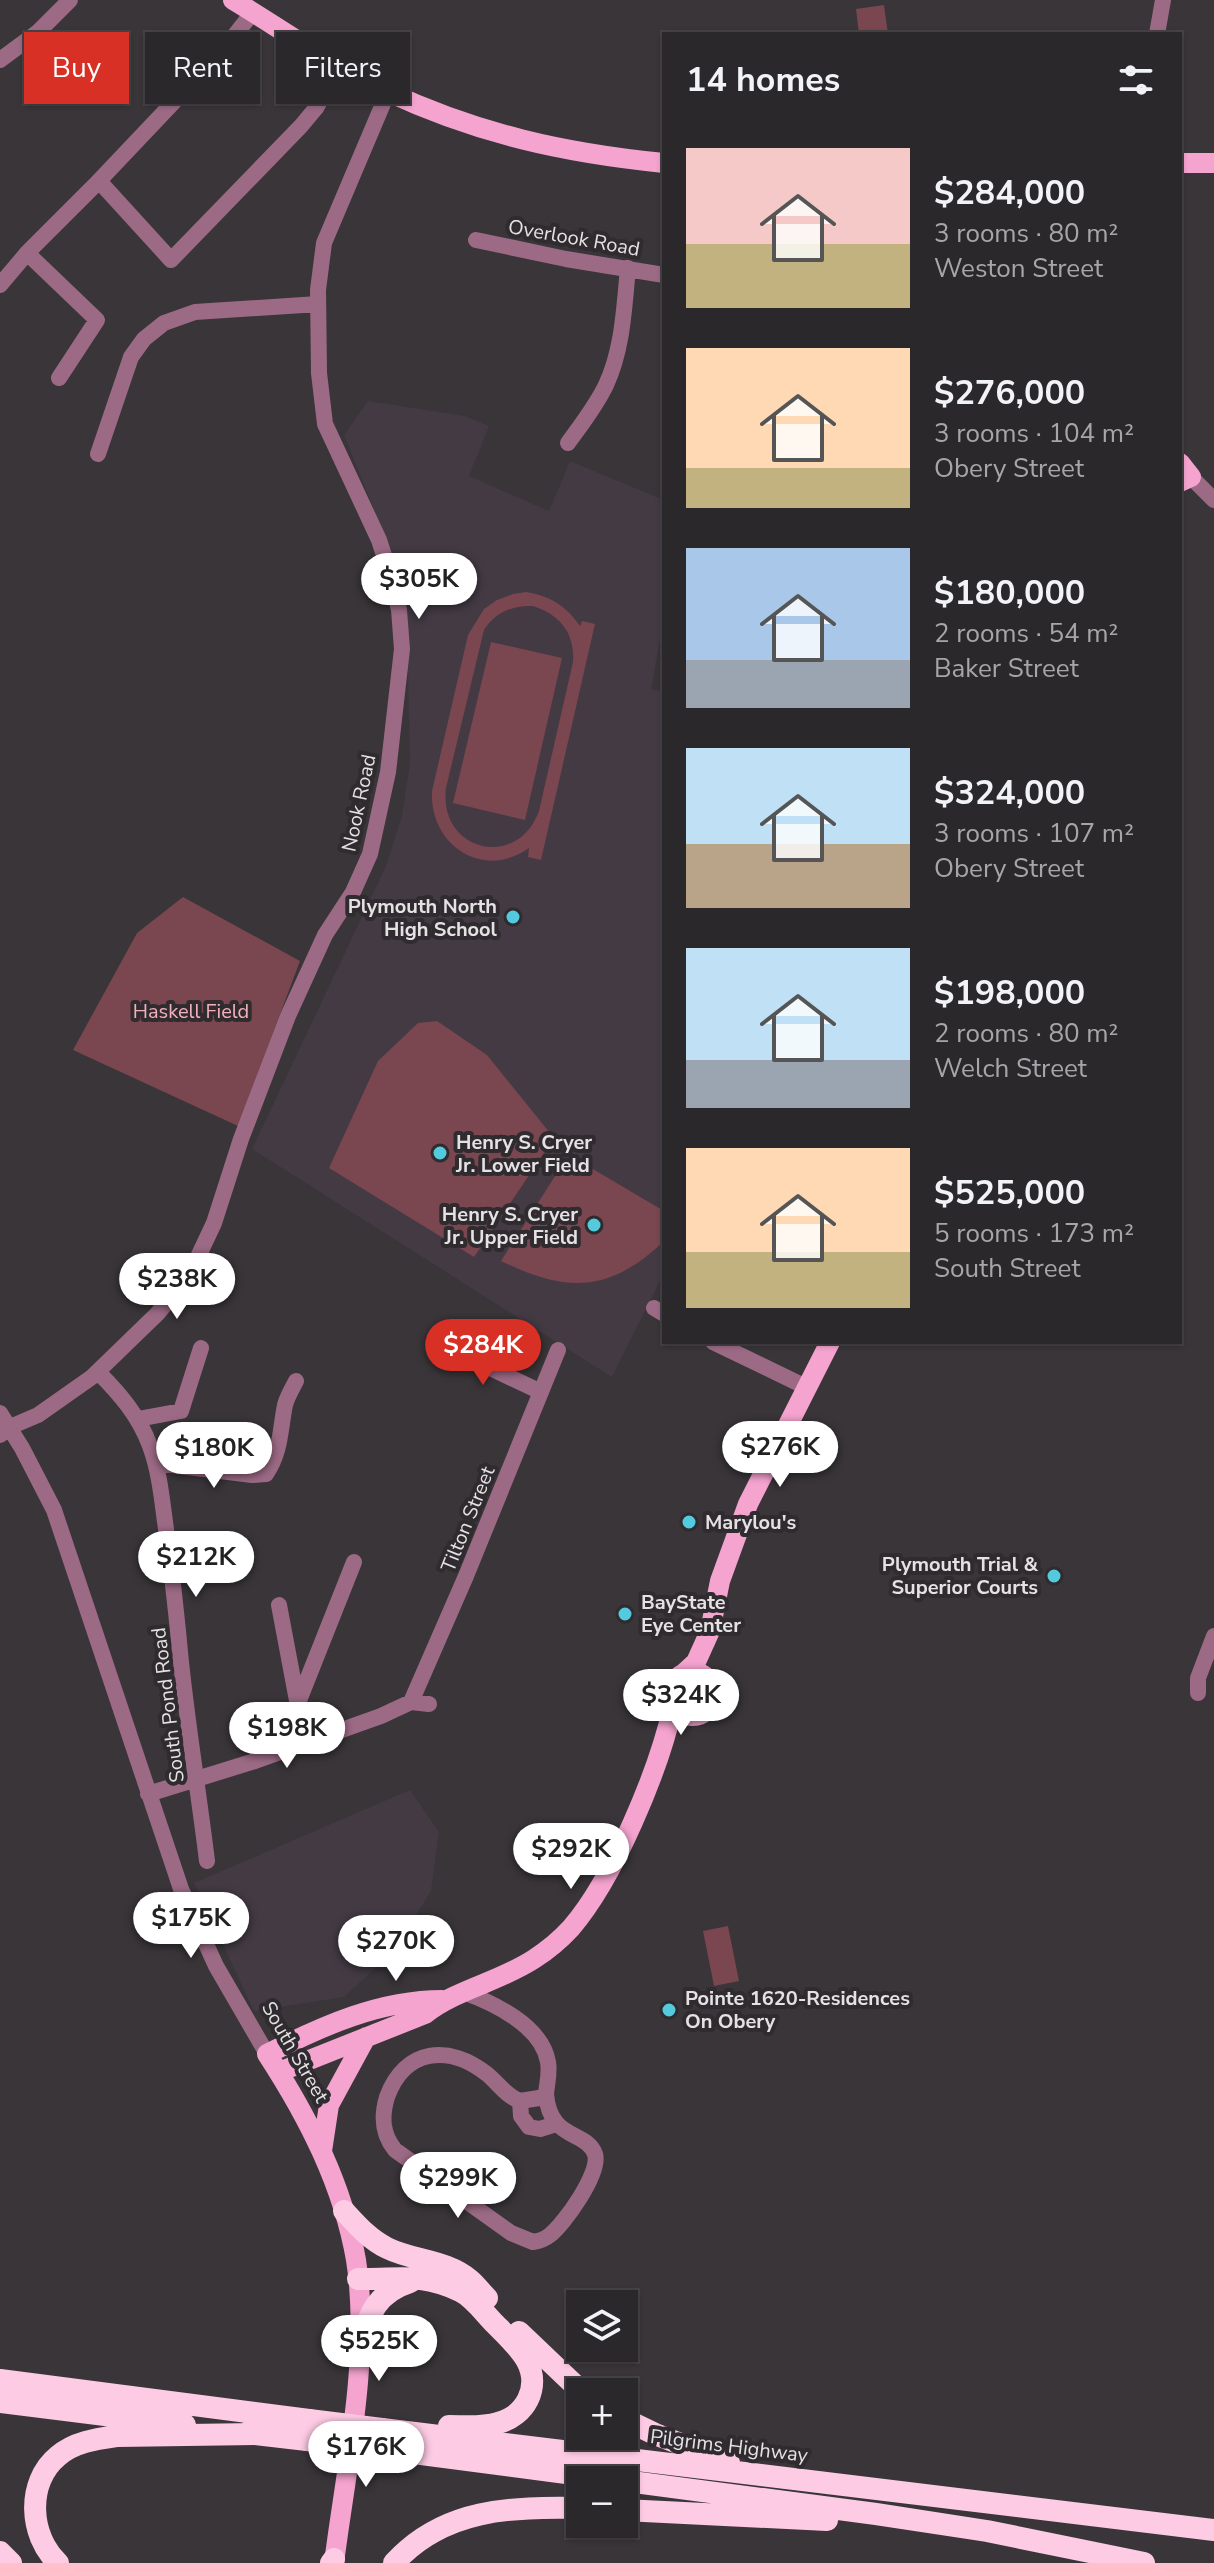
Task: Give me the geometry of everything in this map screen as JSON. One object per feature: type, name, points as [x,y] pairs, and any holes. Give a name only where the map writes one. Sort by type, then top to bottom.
[{"type":"highway","points":[[344,2211],[372,2239],[400,2253],[468,2278],[567,2378]]},
{"type":"highway","points":[[358,2279],[374,2263],[400,2253]]},
{"type":"highway","points":[[358,2279],[404,2276],[427,2280],[463,2293],[513,2343],[526,2358],[531,2370],[530,2397],[519,2412],[496,2424],[382,2439]]},
{"type":"highway","points":[[359,2350],[372,2311],[382,2296],[403,2284],[427,2280]]},
{"type":"highway","name":"Pilgrims Highway","points":[[0,2380],[308,2430],[768,2475],[1214,2530]]},
{"type":"highway","name":"Pilgrims Highway","points":[[0,2402],[261,2434],[308,2430]]},
{"type":"highway","points":[[638,2426],[768,2475]]},
{"type":"highway","points":[[58,2563],[43,2544],[34,2510],[44,2473],[55,2458],[68,2449],[92,2440],[117,2436],[261,2434]]},
{"type":"highway","name":"Pilgrims Highway","points":[[382,2439],[987,2531],[1144,2563]]},
{"type":"highway","points":[[394,2563],[427,2536],[480,2513],[522,2508],[566,2508]]},
{"type":"highway","points":[[638,2511],[987,2531]]},
{"type":"highway","points":[[0,2552],[11,2563]]},
{"type":"main road","points":[[233,0],[286,32]]},
{"type":"main road","points":[[410,101],[494,133],[535,145],[662,163]]},
{"type":"main road","points":[[1182,163],[1214,163]]},
{"type":"main road","points":[[710,1631],[713,1702],[710,1708],[698,1715],[682,1711],[670,1699],[673,1682],[696,1662],[710,1631],[720,1581],[740,1523],[829,1344]]},
{"type":"main road","points":[[683,1674],[698,1672],[714,1688]]},
{"type":"main road","points":[[279,2072],[425,2014],[442,2000],[499,1978],[558,1941],[576,1922],[599,1888],[682,1711]]},
{"type":"main road","points":[[267,2054],[324,2026],[356,2015],[418,2000],[442,2000]]},
{"type":"main road","points":[[322,2151],[329,2105],[366,2037]]},
{"type":"main road","name":"South Street","points":[[267,2054],[322,2151],[344,2211],[358,2279],[359,2350],[333,2562]]},
{"type":"street","points":[[0,60],[38,32],[70,0]]},
{"type":"street","points":[[1157,32],[1163,0]]},
{"type":"street","points":[[0,285],[27,253],[224,49],[253,12]]},
{"type":"street","points":[[99,181],[171,260],[301,126],[318,104]]},
{"type":"street","name":"Nook Road","points":[[5,1431],[38,1415],[98,1372],[157,1314],[194,1267],[217,1213],[241,1139],[288,1016],[325,935],[367,864],[382,805],[402,649],[399,610],[379,540],[325,424],[319,373],[318,304],[324,243],[383,104]]},
{"type":"street","name":"Overlook Road","points":[[476,240],[662,275]]},
{"type":"street","points":[[27,253],[97,320],[59,378]]},
{"type":"street","points":[[568,443],[598,400],[614,365],[623,325],[628,268]]},
{"type":"street","points":[[98,454],[131,357],[144,339],[164,323],[195,312],[318,304]]},
{"type":"street","points":[[1184,474],[1214,500]]},
{"type":"street","points":[[717,1344],[808,1388]]},
{"type":"street","points":[[442,1345],[541,1392]]},
{"type":"street","points":[[138,1419],[181,1411],[201,1348]]},
{"type":"street","name":"Tilton Street","points":[[411,1702],[558,1350]]},
{"type":"street","name":"South Pond Road","points":[[98,1372],[125,1400],[138,1419],[156,1463],[175,1593],[190,1750],[198,1780],[207,1861]]},
{"type":"street","points":[[156,1463],[266,1474],[274,1462],[286,1402],[296,1381]]},
{"type":"street","name":"South Street","points":[[0,1413],[5,1431],[51,1503],[186,1902],[216,1966],[267,2054]]},
{"type":"street","points":[[298,1703],[354,1562]]},
{"type":"street","points":[[279,1605],[305,1743]]},
{"type":"street","points":[[1198,1693],[1198,1678],[1214,1636]]},
{"type":"street","points":[[148,1794],[305,1743],[411,1702],[429,1704]]},
{"type":"street","points":[[463,1992],[500,2009],[526,2027],[537,2040],[548,2060],[546,2094],[549,2111],[556,2124],[595,2155],[587,2186],[564,2220],[549,2235],[533,2242],[511,2233],[395,2150],[384,2131],[385,2107],[394,2084],[408,2066],[427,2055],[451,2056],[467,2062],[520,2101],[546,2094]]},
{"type":"street","points":[[520,2101],[520,2114],[529,2127],[540,2129],[556,2124]]},
{"type":"shaded area","name":"Plymouth North High School","points":[[368,401],[465,416],[489,426],[469,476],[549,511],[570,461],[662,499],[662,629],[651,689],[662,692],[662,1277],[612,1377],[252,1149],[386,866],[402,816],[410,763],[407,626],[392,555],[344,435]]},
{"type":"shaded area","points":[[410,1790],[439,1832],[431,1891],[393,1952],[344,1997],[254,2011],[194,1883]]},
{"type":"green space","points":[[884,5],[888,32],[859,32],[856,9]]},
{"type":"green space","points":[[526,592],[543,596],[563,608],[580,626],[582,621],[595,624],[541,860],[528,857],[529,848],[512,857],[494,861],[477,859],[449,841],[439,827],[433,810],[432,791],[468,635],[484,609],[513,594]],"holes":[[[533,606],[564,626],[571,642],[573,662],[539,811],[528,830],[514,842],[498,847],[481,846],[466,839],[454,827],[447,810],[446,788],[484,630],[493,619],[511,609]]]},
{"type":"green space","points":[[491,642],[562,658],[525,820],[453,803]]},
{"type":"green space","name":"Haskell Field","points":[[183,897],[300,961],[238,1126],[73,1050],[137,933]]},
{"type":"green space","name":"Henry S. Cryer Jr. Lower Field","points":[[437,1021],[487,1055],[554,1138],[474,1257],[329,1168],[378,1061],[418,1023]]},
{"type":"green space","name":"Henry S. Cryer Jr. Upper Field","points":[[576,1159],[662,1210],[662,1243],[623,1272],[585,1283],[545,1278],[501,1261],[564,1162]]},
{"type":"green space","points":[[728,1926],[739,1981],[714,1986],[703,1931]]},
{"type":"place","name":"Plymouth North High School","points":[[513,917]]},
{"type":"place","name":"Henry S. Cryer Jr. Lower Field","points":[[440,1153]]},
{"type":"place","name":"Henry S. Cryer Jr. Upper Field","points":[[594,1225]]},
{"type":"place","name":"Marylou's","points":[[689,1522]]},
{"type":"place","name":"Plymouth Trial & Superior Courts","points":[[1054,1576]]},
{"type":"place","name":"BayState Eye Center","points":[[625,1614]]},
{"type":"place","name":"Pointe 1620-Residences On Obery","points":[[669,2010]]}]
